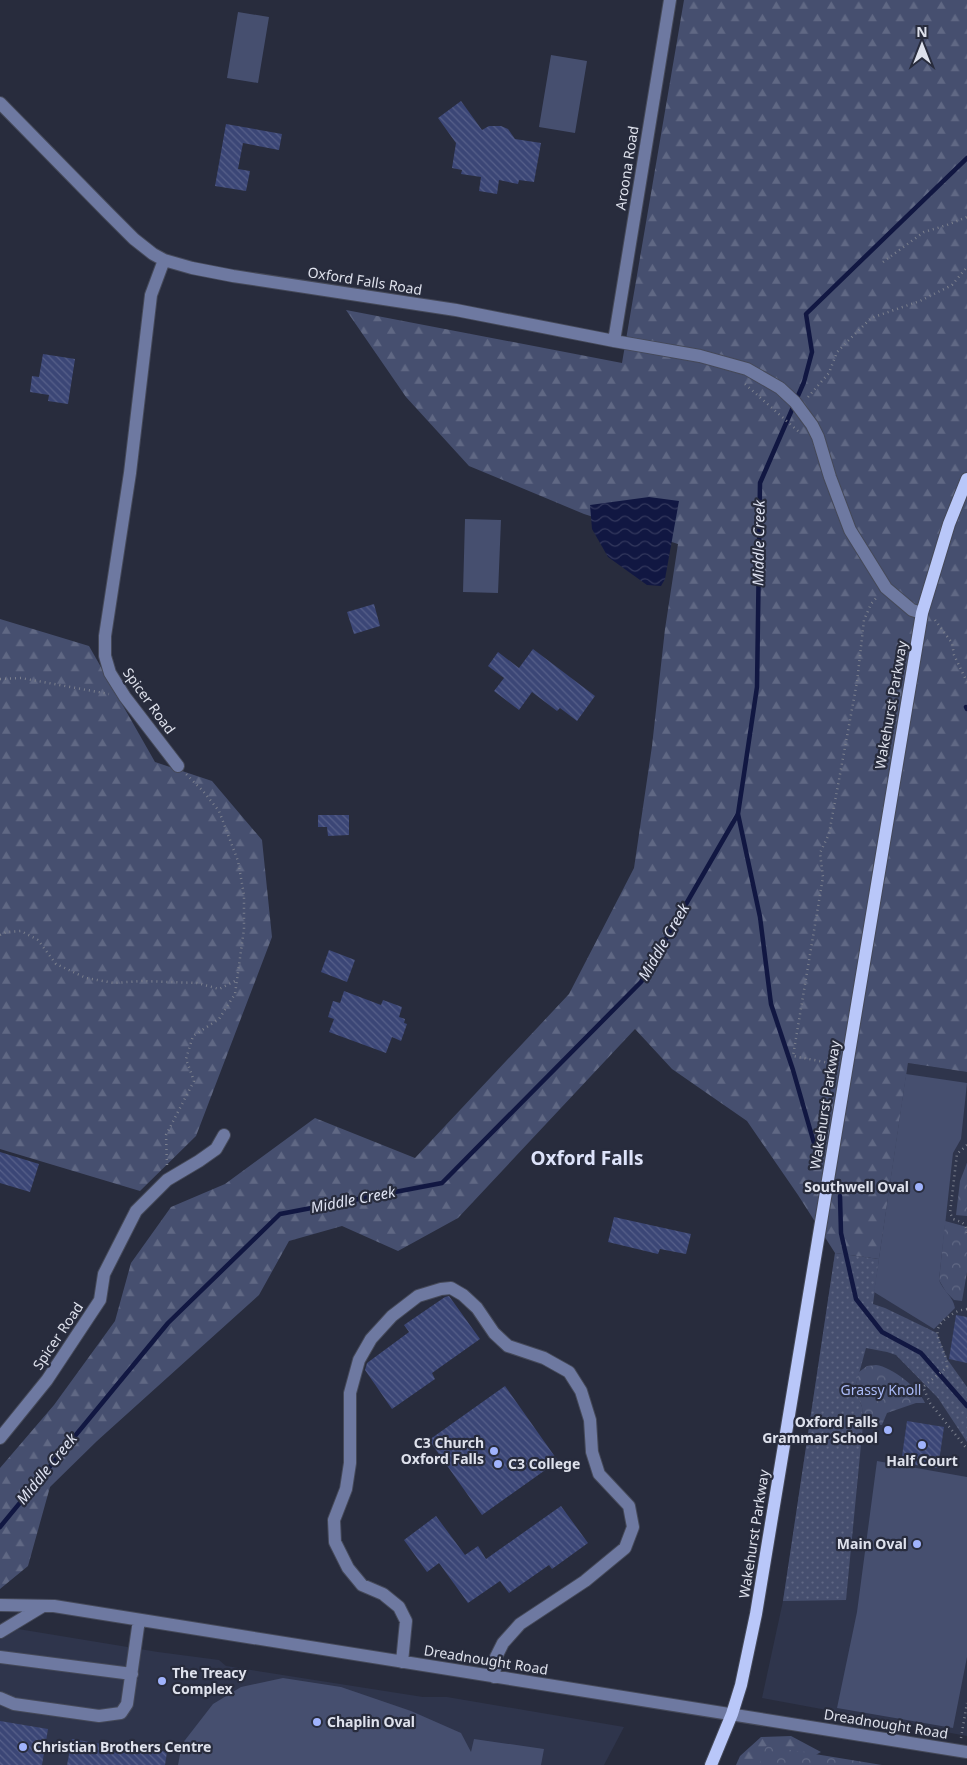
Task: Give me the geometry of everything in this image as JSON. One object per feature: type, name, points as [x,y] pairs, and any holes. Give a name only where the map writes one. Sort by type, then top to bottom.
[{"type":"main road","name":"Wakehurst Parkway","points":[[711,1765],[732,1714],[756,1614],[922,613],[949,524],[967,479]]},
{"type":"street","name":"Aroona Road","points":[[614,341],[670,0]]},
{"type":"street","name":"Oxford Falls Road","points":[[0,103],[134,239],[164,260],[200,270],[456,310],[700,356],[747,368],[780,388],[795,402],[812,425],[818,437],[830,477],[850,530],[886,588],[912,610],[922,613]]},
{"type":"street","name":"Spicer Road","points":[[164,260],[151,294],[130,472],[105,636],[105,656],[110,673],[125,697],[178,766]]},
{"type":"street","name":"Spicer Road","points":[[0,1438],[47,1380],[100,1300],[104,1274],[136,1211],[167,1180],[200,1161],[216,1149],[224,1135]]},
{"type":"street","points":[[402,1662],[406,1621],[399,1607],[383,1594],[362,1584],[348,1568],[335,1542],[334,1520],[346,1489],[350,1463],[350,1393],[359,1360],[372,1339],[392,1316],[418,1296],[451,1288],[463,1295],[477,1308],[494,1334],[508,1346],[544,1358],[569,1372],[584,1398],[590,1420],[592,1452],[599,1474],[629,1506],[633,1527],[625,1548],[585,1581],[520,1624],[503,1642],[496,1657],[494,1677]]},
{"type":"street","name":"Dreadnought Road","points":[[0,1605],[54,1606],[962,1751]]},
{"type":"street","points":[[0,1632],[43,1606]]},
{"type":"street","points":[[0,1698],[14,1704],[99,1716],[122,1713],[127,1704],[139,1620]]},
{"type":"street","points":[[0,1656],[132,1674]]},
{"type":"path","points":[[883,262],[924,232],[967,217]]},
{"type":"path","points":[[801,410],[804,401],[829,373],[838,352],[870,318],[920,301],[952,285],[967,267]]},
{"type":"path","points":[[743,382],[800,433]]},
{"type":"path","points":[[846,1066],[793,1056],[823,877],[820,852],[829,834],[857,682],[864,620],[871,604],[886,588]]},
{"type":"path","points":[[922,613],[936,621],[952,642],[954,656],[967,682]]},
{"type":"path","points":[[0,679],[21,678],[125,697]]},
{"type":"path","points":[[167,1180],[166,1134],[194,1080],[186,1059],[193,1036],[219,1020],[235,994],[244,929],[244,904],[238,861],[219,811],[203,791],[178,766]]},
{"type":"path","points":[[0,935],[6,932],[21,931],[38,940],[56,964],[86,978],[114,983],[142,981],[197,983],[219,989],[238,980]]},
{"type":"path","points":[[967,1145],[957,1154],[950,1213],[953,1219],[962,1222],[966,1226],[967,1233]]},
{"type":"path","points":[[967,1308],[959,1310],[946,1318],[937,1328],[936,1334],[947,1359],[947,1367],[922,1386],[930,1403],[965,1444],[967,1449]]},
{"type":"path","points":[[962,1751],[962,1732],[967,1703]]},
{"type":"shaded area","name":"Oxford Falls Grammar School","points":[[908,1063],[967,1072],[967,1736],[762,1698],[783,1601],[835,1253],[879,1259]]},
{"type":"shaded area","name":"The Treacy Complex","points":[[0,1626],[219,1660],[226,1666],[423,1697],[447,1697],[624,1727],[604,1765],[0,1765]]},
{"type":"green space","points":[[684,0],[967,0],[967,1072],[908,1063],[879,1259],[835,1253],[747,1121],[672,1069],[635,1029],[458,1218],[398,1251],[342,1226],[289,1241],[259,1295],[97,1441],[50,1487],[28,1566],[0,1589],[0,1468],[54,1405],[115,1321],[131,1263],[171,1207],[225,1184],[315,1118],[415,1158],[569,994],[634,868],[678,544],[584,514],[469,466],[406,397],[346,310],[622,363]]},
{"type":"green space","points":[[238,12],[269,17],[258,83],[227,78]]},
{"type":"green space","points":[[551,55],[587,61],[575,133],[539,127]]},
{"type":"green space","points":[[465,519],[501,520],[498,593],[463,592]]},
{"type":"green space","points":[[0,619],[89,646],[155,762],[212,781],[262,840],[272,937],[196,1136],[140,1191],[0,1149]]},
{"type":"green space","name":"Southwell Oval","points":[[906,1074],[967,1083],[961,1139],[953,1153],[939,1280],[955,1308],[934,1329],[874,1292]]},
{"type":"green space","points":[[967,1163],[967,1216],[956,1215],[960,1181]]},
{"type":"green space","points":[[945,1221],[967,1227],[967,1272],[962,1301],[954,1300],[946,1292],[939,1280]]},
{"type":"green space","points":[[835,1253],[879,1259],[873,1304],[937,1333],[947,1359],[967,1387],[967,1442],[938,1398],[896,1355],[866,1348],[855,1388],[862,1407],[863,1424],[846,1600],[783,1601]]},
{"type":"green space","name":"Grassy Knoll","points":[[876,1365],[890,1370],[904,1379],[917,1391],[925,1403],[916,1403],[887,1413],[882,1425],[863,1424],[862,1407],[855,1388],[859,1372],[867,1366]]},
{"type":"green space","name":"Main Oval","points":[[877,1461],[967,1477],[967,1657],[953,1728],[837,1708],[857,1612]]},
{"type":"green space","name":"Chaplin Oval","points":[[283,1678],[341,1687],[411,1711],[461,1733],[471,1752],[474,1739],[544,1749],[541,1765],[178,1765],[182,1744],[213,1704],[241,1687]]},
{"type":"green space","points":[[791,1736],[821,1752],[797,1765],[736,1765],[740,1756],[761,1737]]},
{"type":"green space","points":[[766,1746],[882,1765],[759,1765]]},
{"type":"water","points":[[649,497],[679,501],[665,579],[661,586],[647,585],[608,557],[592,529],[590,505]]},
{"type":"building","points":[[461,101],[482,130],[489,126],[501,126],[508,129],[515,139],[541,143],[534,182],[519,180],[518,184],[499,180],[497,194],[479,191],[481,177],[461,174],[462,170],[452,168],[456,143],[438,118]]},
{"type":"building","points":[[226,124],[282,134],[279,150],[243,143],[238,169],[250,171],[246,191],[215,186]]},
{"type":"building","points":[[43,354],[75,359],[68,404],[48,401],[49,395],[30,392],[32,376],[39,377]]},
{"type":"building","points":[[374,604],[380,626],[354,634],[347,612]]},
{"type":"building","points":[[533,649],[595,696],[577,721],[560,708],[557,711],[532,692],[519,710],[494,691],[504,678],[488,666],[498,652],[519,668]]},
{"type":"building","points":[[318,815],[349,815],[349,835],[328,836],[327,827],[318,827]]},
{"type":"building","points":[[329,950],[355,960],[347,982],[321,972]]},
{"type":"building","points":[[344,991],[381,1005],[383,1000],[402,1007],[399,1017],[405,1019],[404,1023],[407,1024],[401,1041],[392,1037],[386,1053],[329,1032],[334,1019],[328,1017],[333,1001],[340,1003]]},
{"type":"building","points":[[0,1152],[39,1164],[30,1192],[0,1183]]},
{"type":"building","points":[[614,1217],[691,1234],[686,1254],[660,1249],[658,1254],[608,1242]]},
{"type":"building","points":[[449,1296],[480,1339],[432,1373],[435,1379],[392,1409],[365,1370],[367,1363],[409,1332],[404,1325]]},
{"type":"building","points":[[956,1315],[967,1317],[967,1363],[949,1359]]},
{"type":"building","name":"C3 Church Oxford Falls","points":[[505,1386],[558,1461],[482,1515],[429,1440]]},
{"type":"building","name":"Half Court","points":[[907,1421],[944,1427],[938,1468],[901,1463]]},
{"type":"building","points":[[561,1506],[588,1543],[552,1569],[549,1565],[509,1593],[500,1581],[468,1603],[439,1563],[427,1572],[404,1540],[436,1516],[465,1555],[478,1546],[486,1559]]},
{"type":"building","name":"Christian Brothers Centre","points":[[0,1721],[48,1729],[42,1765],[0,1765]]},
{"type":"building","points":[[72,1739],[132,1749],[132,1746],[167,1752],[165,1765],[67,1765]]},
{"type":"waterway","name":"Middle Creek","points":[[0,1527],[168,1323],[280,1214],[442,1183],[641,982],[738,814],[757,687],[760,483],[804,382],[812,352],[806,314],[967,158]]},
{"type":"waterway","points":[[738,814],[760,917],[771,1004],[793,1070],[818,1157]]},
{"type":"waterway","points":[[840,1196],[841,1233],[856,1299],[882,1332],[921,1353],[967,1406]]},
{"type":"place","name":"Southwell Oval","points":[[919,1187]]},
{"type":"place","name":"Oxford Falls Grammar School","points":[[888,1430]]},
{"type":"place","name":"Half Court","points":[[922,1445]]},
{"type":"place","name":"C3 Church Oxford Falls","points":[[494,1451]]},
{"type":"place","name":"C3 College","points":[[498,1464]]},
{"type":"place","name":"Main Oval","points":[[917,1544]]},
{"type":"place","name":"The Treacy Complex","points":[[162,1681]]},
{"type":"place","name":"Chaplin Oval","points":[[317,1722]]},
{"type":"place","name":"Christian Brothers Centre","points":[[23,1747]]},
{"type":"district","name":"Oxford Falls","points":[[587,1158]]}]
